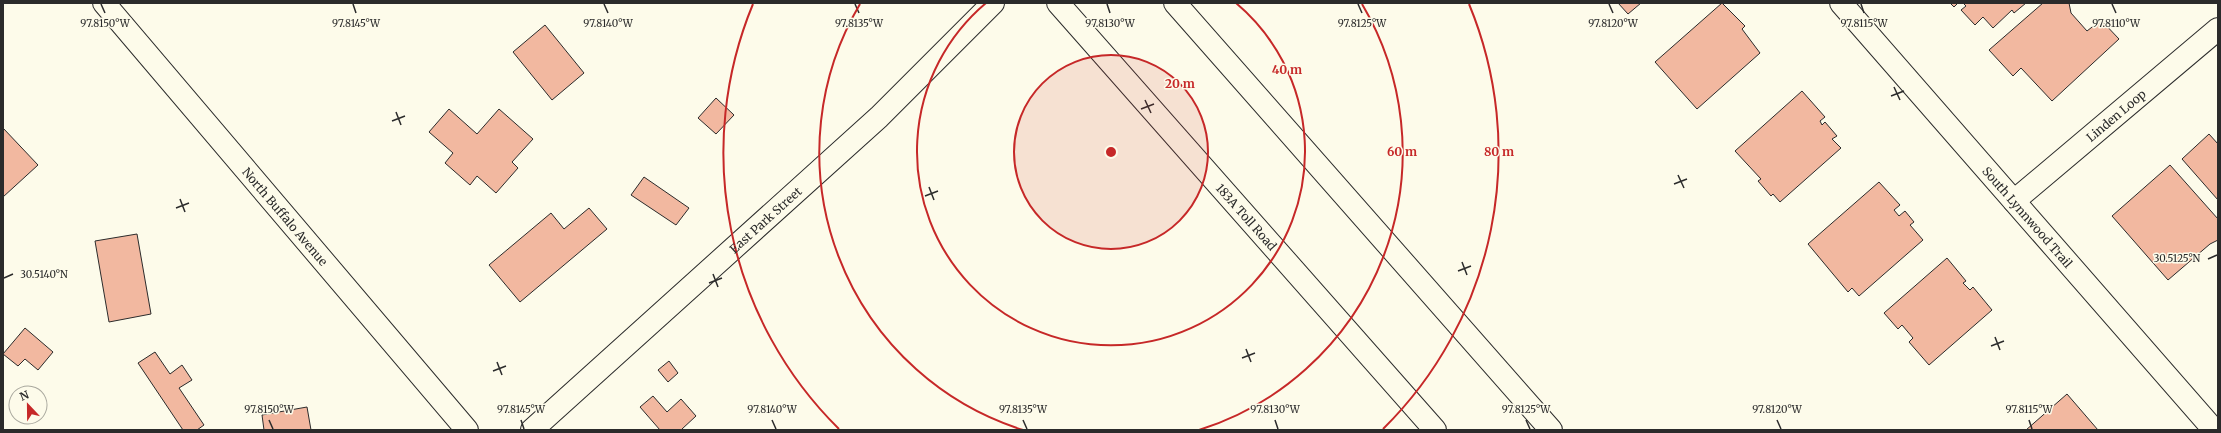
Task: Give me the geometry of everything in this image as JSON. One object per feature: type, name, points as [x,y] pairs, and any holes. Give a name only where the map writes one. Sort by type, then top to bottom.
[{"type":"main road","name":"North Buffalo Avenue","points":[[104,3],[467,430]]},
{"type":"main road","name":"East Park Street","points":[[532,430],[879,117],[993,3]]},
{"type":"main road","name":"183A Toll Road","points":[[1058,3],[1435,430]]},
{"type":"main road","points":[[1175,3],[1551,430]]},
{"type":"main road","name":"South Lynnwood Trail","points":[[1841,3],[2214,430]]},
{"type":"main road","name":"Linden Loop","points":[[2014,201],[2218,29]]},
{"type":"building","points":[[1618,3],[1641,3],[1628,14]]},
{"type":"building","points":[[1722,3],[1745,26],[1742,29],[1760,53],[1697,109],[1655,62]]},
{"type":"building","points":[[1950,3],[1958,3],[1954,7]]},
{"type":"building","points":[[1963,3],[2026,3],[2014,13],[2012,10],[1993,28],[1983,17],[1975,25],[1961,10],[1966,6]]},
{"type":"building","points":[[2043,3],[2069,3],[2071,13],[2087,31],[2101,20],[2119,39],[2052,101],[2021,68],[2013,76],[1989,50]]},
{"type":"building","points":[[545,25],[584,73],[552,100],[513,52]]},
{"type":"building","points":[[1802,91],[1825,117],[1820,121],[1822,125],[1825,122],[1837,136],[1832,139],[1841,148],[1780,202],[1773,194],[1771,196],[1758,181],[1761,179],[1735,151]]},
{"type":"building","points":[[716,98],[734,115],[716,134],[698,118]]},
{"type":"building","points":[[449,109],[477,134],[499,109],[533,139],[512,162],[518,168],[496,193],[477,176],[470,185],[445,163],[453,153],[429,132]]},
{"type":"building","points":[[3,128],[38,165],[3,197]]},
{"type":"building","points":[[2209,134],[2218,144],[2218,200],[2182,159]]},
{"type":"building","points":[[2170,165],[2218,219],[2218,240],[2210,244],[2168,280],[2112,216]]},
{"type":"building","points":[[644,177],[689,208],[676,225],[631,195]]},
{"type":"building","points":[[1879,182],[1900,205],[1894,210],[1899,216],[1905,211],[1914,222],[1910,225],[1923,240],[1859,296],[1852,288],[1848,292],[1808,244]]},
{"type":"building","points":[[589,208],[607,229],[520,302],[489,265],[551,213],[564,229]]},
{"type":"building","points":[[137,234],[151,314],[109,322],[95,241]]},
{"type":"building","points":[[1947,258],[1966,281],[1963,283],[1970,290],[1973,287],[1992,310],[1929,365],[1909,342],[1913,338],[1902,325],[1898,329],[1884,313]]},
{"type":"building","points":[[25,328],[53,352],[38,370],[25,359],[18,366],[3,354]]},
{"type":"building","points":[[155,352],[170,374],[182,365],[192,380],[179,388],[204,425],[197,430],[183,430],[138,363]]},
{"type":"building","points":[[669,361],[678,373],[668,382],[658,370]]},
{"type":"building","points":[[2067,394],[2098,430],[2026,430]]},
{"type":"building","points":[[653,396],[667,412],[681,399],[696,416],[682,429],[683,430],[660,430],[640,407]]},
{"type":"building","points":[[307,407],[311,430],[264,430],[262,415]]}]
